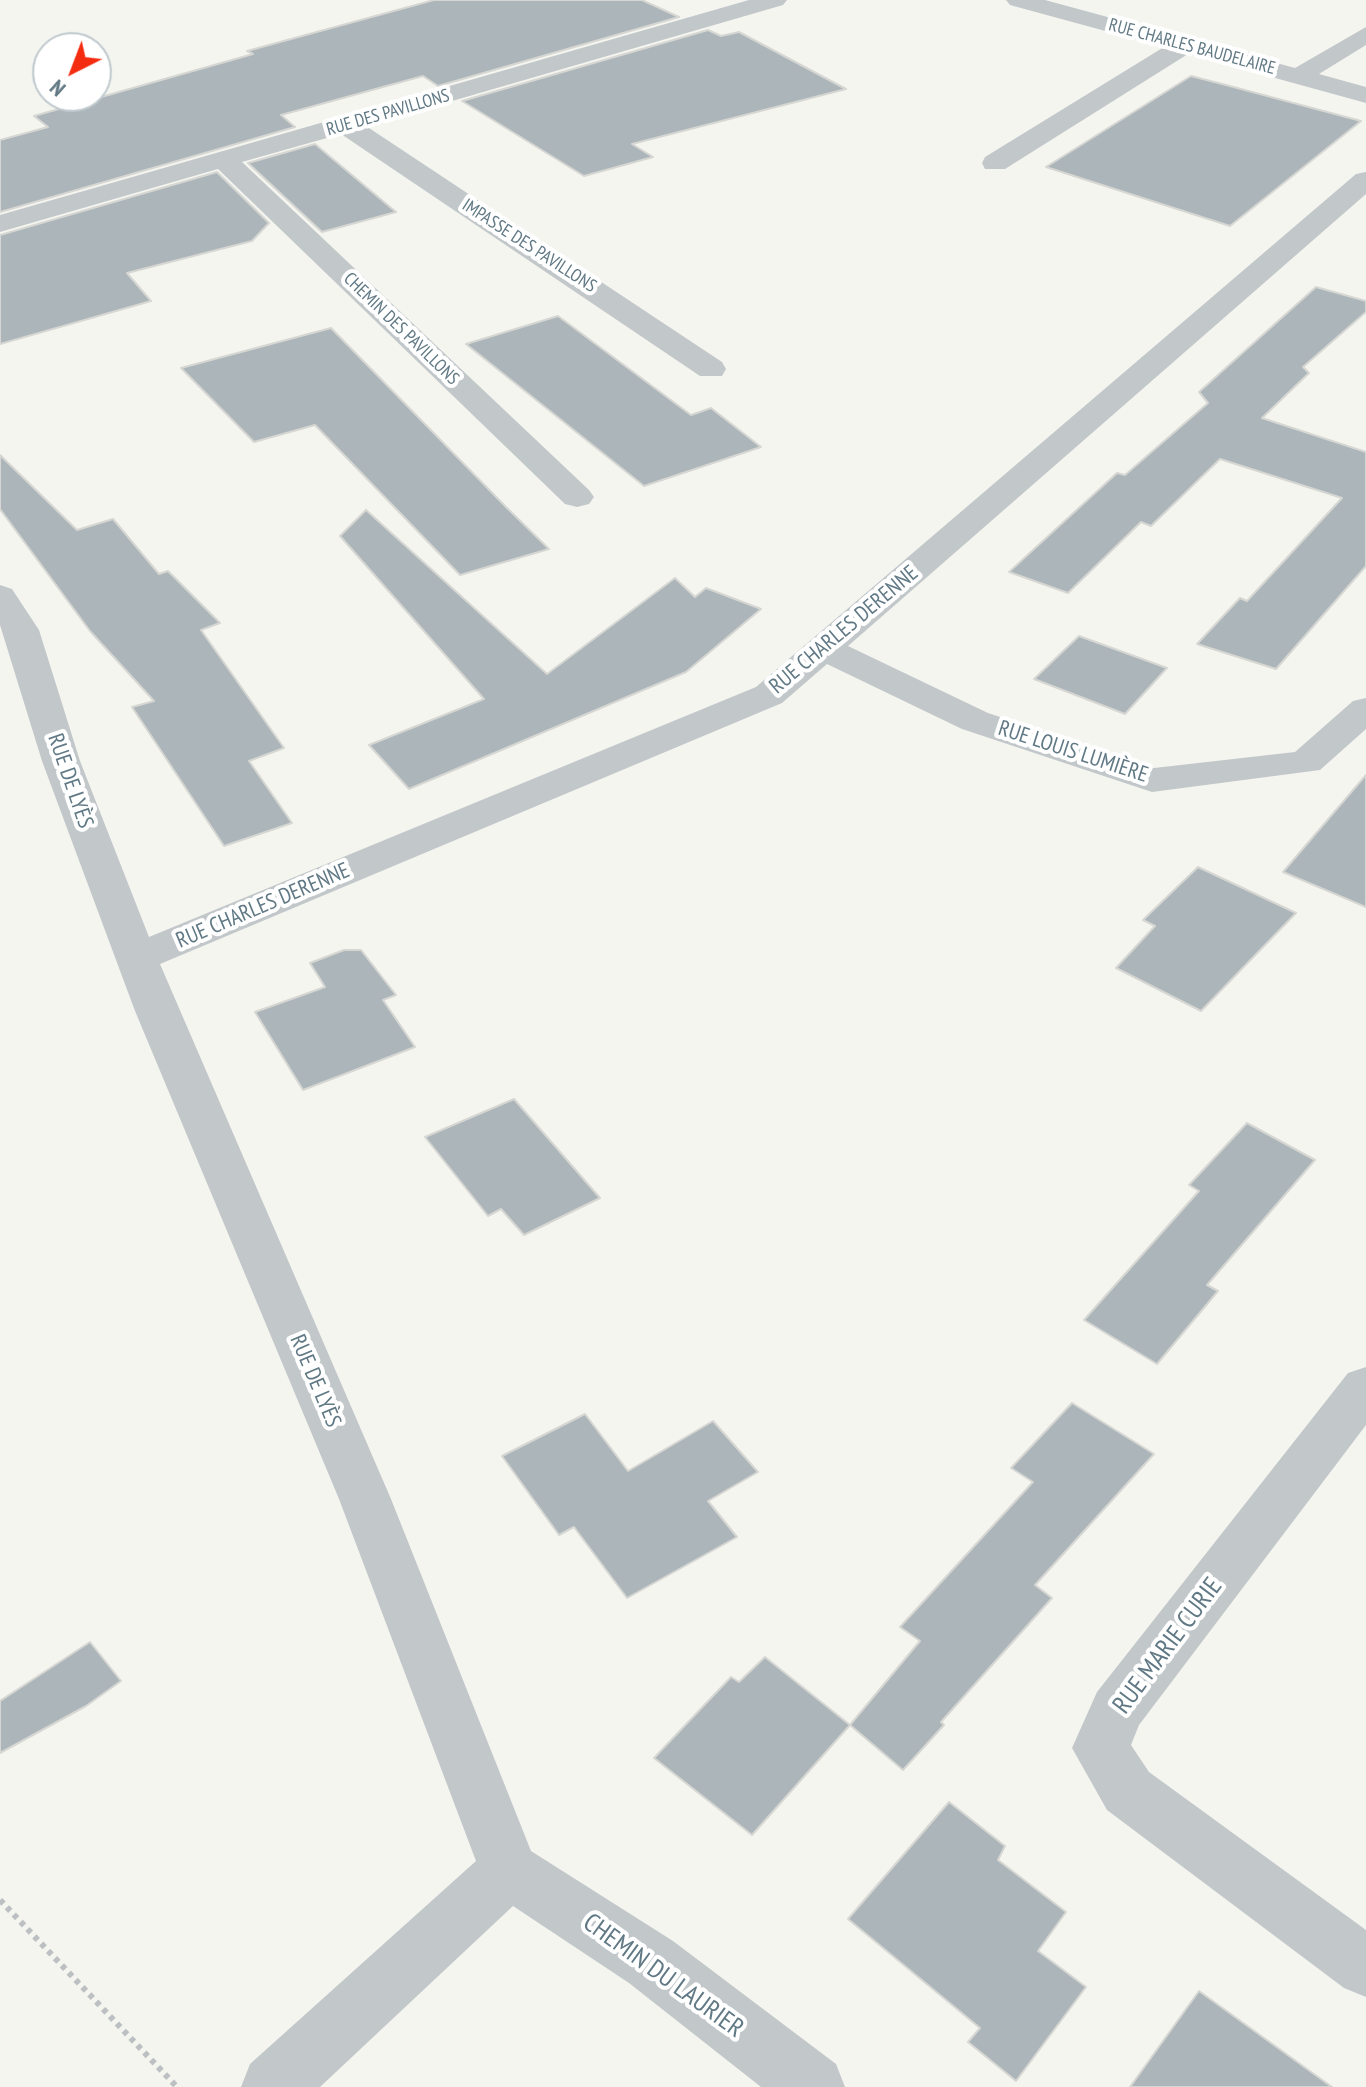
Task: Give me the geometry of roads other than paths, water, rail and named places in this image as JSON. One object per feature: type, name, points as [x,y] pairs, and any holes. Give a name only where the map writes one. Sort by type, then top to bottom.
[{"type":"street","name":"RUE DES PAVILLONS","points":[[0,224],[775,0]]},
{"type":"street","name":"RUE CHARLES BAUDELAIRE","points":[[1018,0],[1366,95]]},
{"type":"street","points":[[1299,76],[1366,34]]},
{"type":"street","points":[[995,163],[1185,45]]},
{"type":"street","name":"IMPASSE DES PAVILLONS","points":[[346,125],[711,369]]},
{"type":"street","name":"CHEMIN DES PAVILLONS","points":[[225,161],[577,497]]},
{"type":"street","name":"RUE CHARLES DERENNE","points":[[137,958],[769,695],[1366,180]]},
{"type":"street","name":"RUE DE LYÈS","points":[[0,596],[21,630],[15,661],[61,761],[137,958],[365,1499],[509,1870]]},
{"type":"street","name":"RUE LOUIS LUMIÈRE","points":[[824,648],[975,721],[1152,780],[1306,762],[1366,709]]},
{"type":"street","name":"RUE MARIE CURIE","points":[[1366,1387],[1117,1710],[1101,1748],[1128,1791],[1366,1967]]},
{"type":"street","points":[[273,2087],[509,1870]]},
{"type":"street","name":"CHEMIN DU LAURIER","points":[[509,1870],[651,1962],[813,2087]]}]
